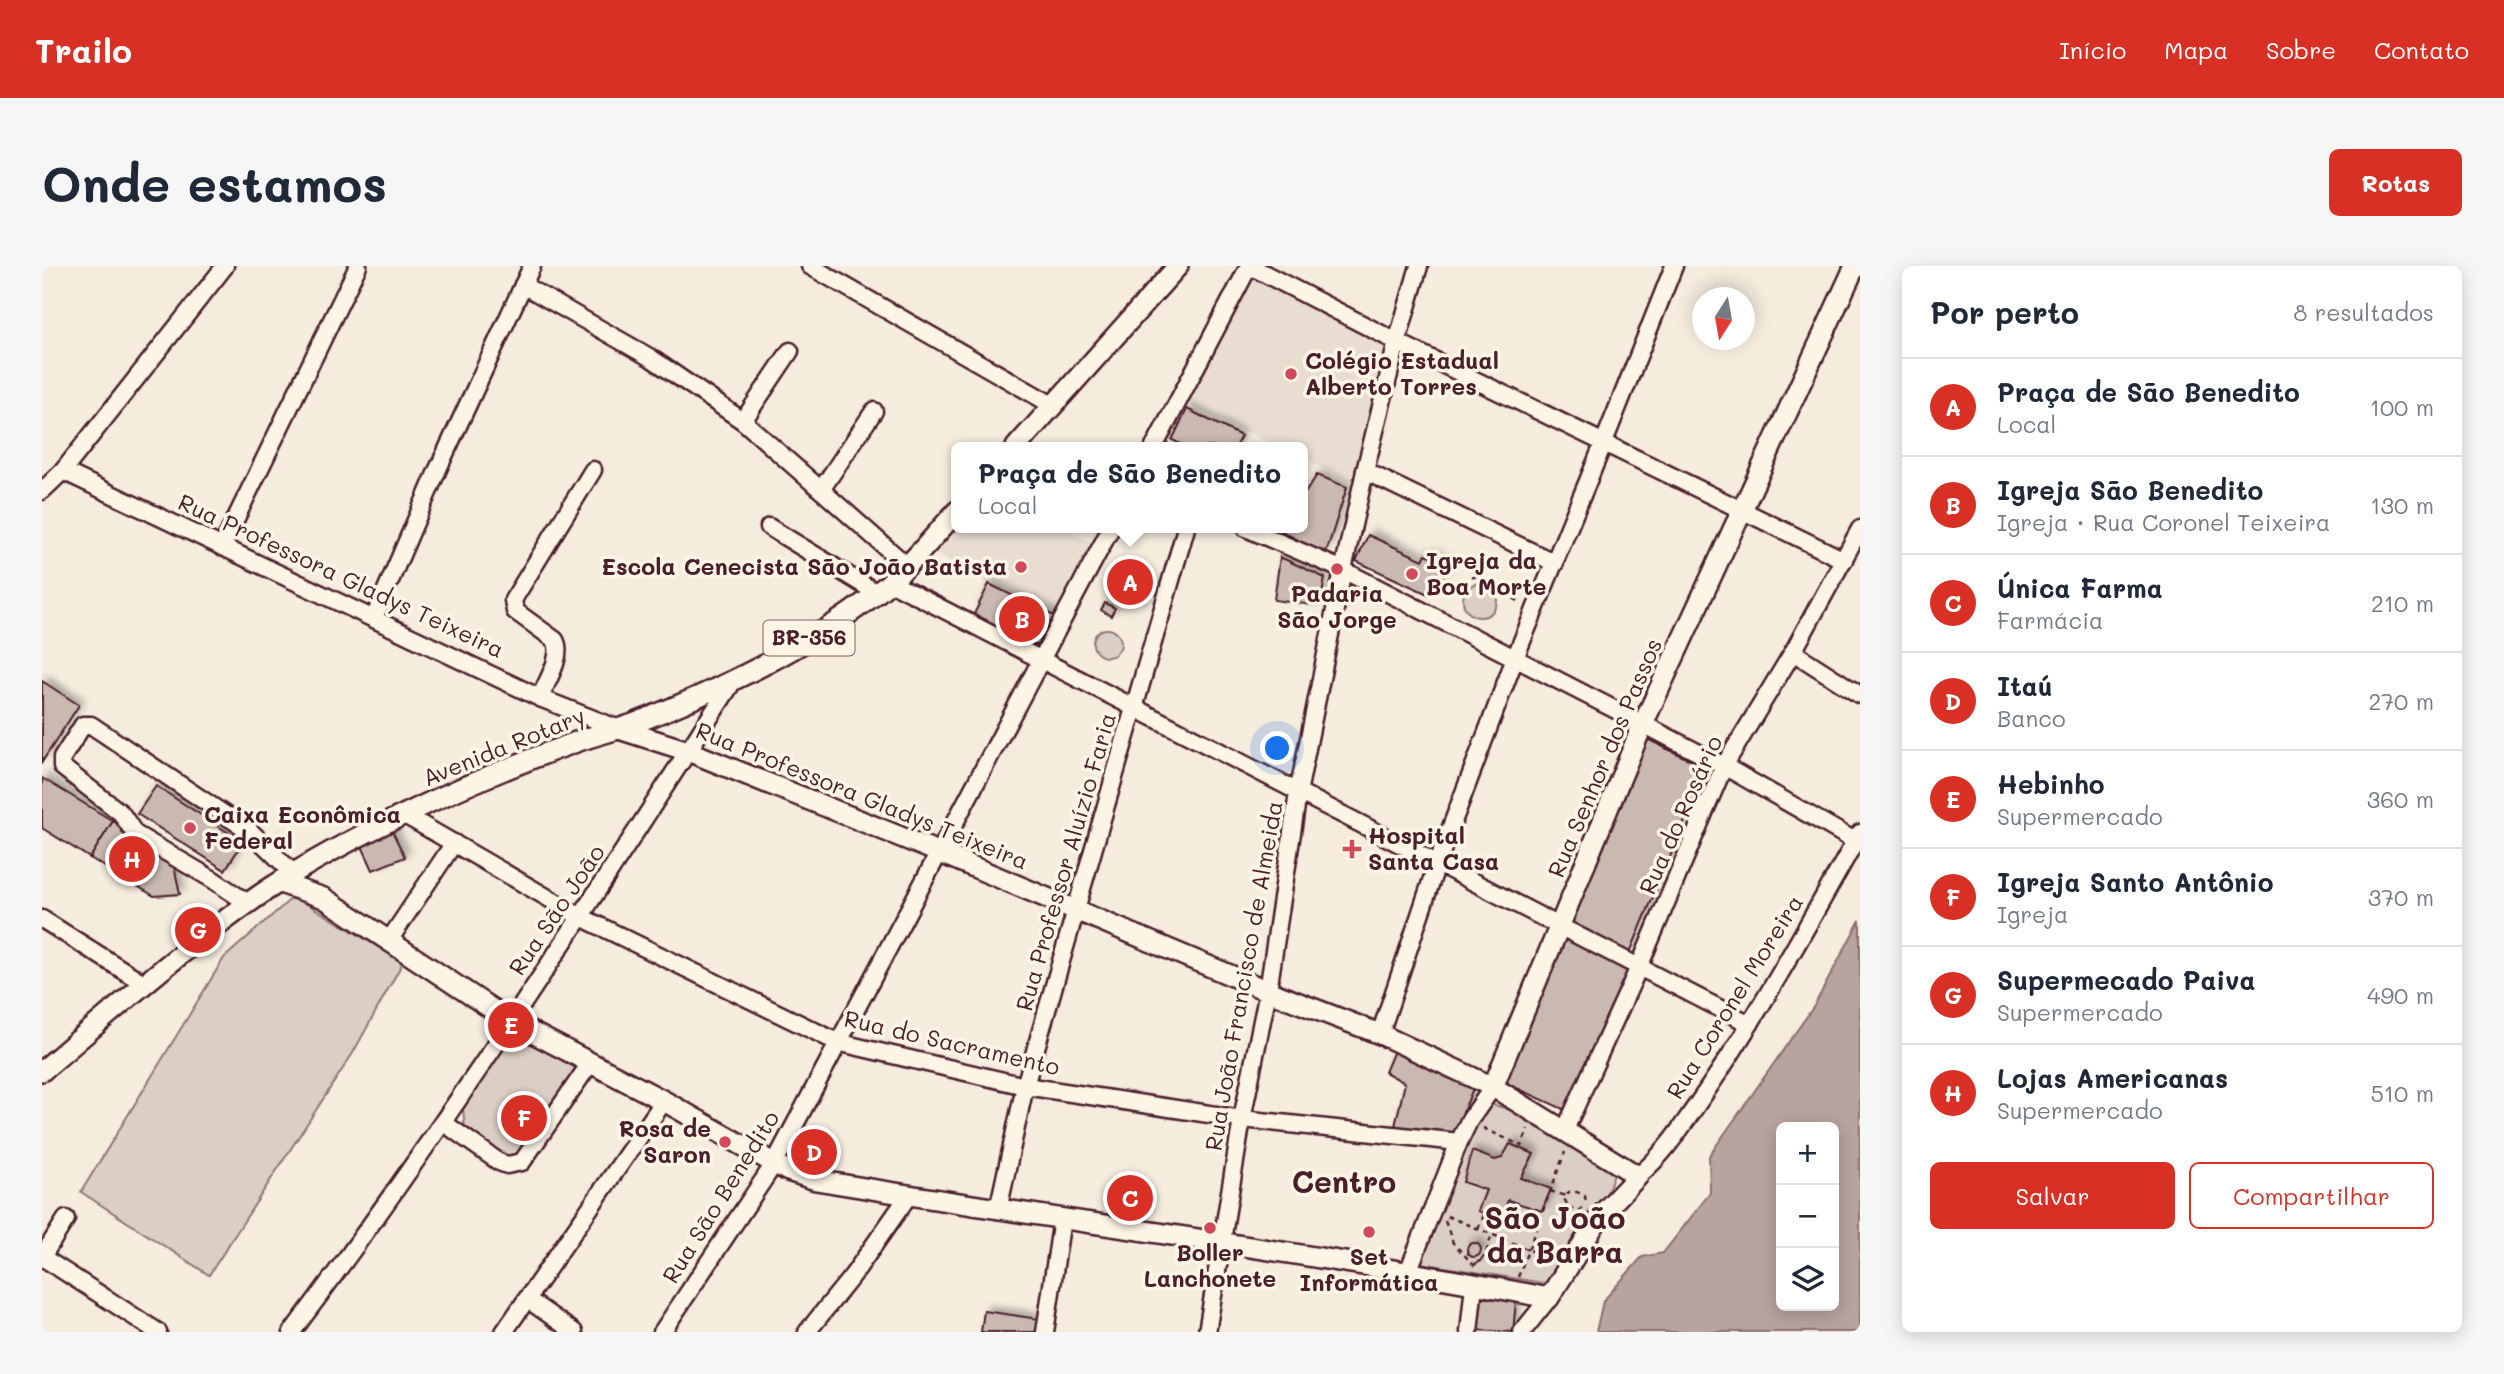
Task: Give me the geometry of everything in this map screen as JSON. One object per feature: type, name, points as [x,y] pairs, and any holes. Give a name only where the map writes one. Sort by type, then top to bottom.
[{"type":"main road","points":[[1021,442],[1178,266]]},
{"type":"main road","name":"Rua Senhor dos Passos","points":[[1493,1087],[1643,724],[1855,266]]},
{"type":"main road","name":"Avenida Rotary","points":[[42,1070],[145,984],[249,904],[317,859],[470,783],[619,729],[734,680],[782,655],[883,587],[951,517]]},
{"type":"main road","name":"Rua Professora Gladys Teixeira","points":[[619,729],[688,751],[1380,1034],[1493,1087],[1638,1176]]},
{"type":"main road","points":[[317,859],[319,884],[324,898]]},
{"type":"main road","points":[[287,878],[324,898],[510,1021],[664,1101],[774,1164],[816,1180],[1408,1272],[1472,1273],[1513,1291],[1549,1298],[1570,1267],[1594,1210],[1638,1176]]},
{"type":"street","points":[[42,491],[63,471],[225,266]]},
{"type":"street","points":[[222,547],[358,266]]},
{"type":"street","points":[[374,618],[438,469],[532,266]]},
{"type":"street","points":[[810,266],[1054,406]]},
{"type":"street","points":[[1157,442],[1250,266],[1397,342],[1844,560]]},
{"type":"street","name":"Rua João Francisco de Almeida","points":[[1207,1332],[1242,1119],[1268,990],[1298,793],[1365,471],[1419,266]]},
{"type":"street","points":[[1380,1034],[1437,864],[1515,658],[1674,266]]},
{"type":"street","points":[[523,285],[651,358],[743,421],[906,566]]},
{"type":"street","points":[[743,421],[790,351]]},
{"type":"street","points":[[821,490],[874,411]]},
{"type":"street","points":[[540,698],[558,646],[555,640],[515,611],[513,600],[593,470]]},
{"type":"street","name":"Rua Professora Gladys Teixeira","points":[[63,471],[540,698],[619,729]]},
{"type":"street","points":[[1365,471],[1555,564]]},
{"type":"street","points":[[769,527],[883,587],[1040,658],[1750,1024]]},
{"type":"street","name":"Rua do Rosário","points":[[1568,1134],[1724,766],[1793,652],[1860,529]]},
{"type":"street","name":"Rua São Benedito","points":[[662,1332],[774,1164],[1108,533]]},
{"type":"street","name":"Rua Professor Aluízio Faria","points":[[998,1210],[1025,1086],[1185,533]]},
{"type":"street","points":[[1258,533],[1343,570],[1858,837]]},
{"type":"street","points":[[1793,652],[1860,695]]},
{"type":"street","name":"Rua São João","points":[[292,1332],[444,1124],[510,1021],[582,917],[734,680]]},
{"type":"street","points":[[249,904],[135,834],[121,813],[62,767],[62,758],[83,725],[91,725],[251,832],[287,878]]},
{"type":"street","name":"Rua do Sacramento","points":[[403,814],[582,917],[837,1042],[1025,1086],[1242,1119],[1460,1142]]},
{"type":"street","name":"Rua Coronel Moreira","points":[[1638,1176],[1653,1164],[1670,1144],[1750,1024],[1858,837]]},
{"type":"street","points":[[388,942],[454,843]]},
{"type":"street","points":[[42,919],[145,984]]},
{"type":"street","points":[[444,1124],[499,1162],[507,1165],[522,1162],[591,1062]]},
{"type":"street","name":"Rua Senhor dos Passos","points":[[1408,1272],[1469,1121],[1493,1087]]},
{"type":"street","points":[[504,1332],[664,1101]]},
{"type":"street","points":[[807,1332],[853,1275],[909,1195]]},
{"type":"street","points":[[66,1219],[42,1257],[140,1327],[158,1332]]},
{"type":"street","points":[[1045,1332],[1062,1219]]},
{"type":"street","points":[[1469,1332],[1472,1273]]},
{"type":"street","points":[[1522,1332],[1549,1298]]},
{"type":"street","points":[[527,1299],[574,1332]]},
{"type":"path","points":[[1436,585],[1448,590],[1478,575],[1496,583],[1509,596],[1535,609]]},
{"type":"path","points":[[1469,1121],[1522,1146],[1534,1113]]},
{"type":"path","points":[[1513,1291],[1568,1134]]},
{"type":"path","points":[[1550,1191],[1566,1196]]},
{"type":"path","points":[[1568,1192],[1585,1196],[1594,1210],[1579,1211],[1569,1207],[1565,1200],[1568,1192]]},
{"type":"path","points":[[1472,1273],[1453,1243],[1442,1214],[1570,1267]]},
{"type":"path","points":[[1478,1229],[1484,1215]]},
{"type":"path","points":[[1472,1273],[1485,1256],[1492,1234]]},
{"type":"path","points":[[1472,1273],[1528,1249]]},
{"type":"shaded area","name":"Colégio Estadual Alberto Torres","points":[[1251,275],[1388,344],[1351,481],[1308,461],[1308,442],[1268,442],[1187,404]]},
{"type":"shaded area","name":"Escola Cenecista São João Batista","points":[[951,532],[1074,533],[1095,544],[1055,616],[989,584],[933,551]]},
{"type":"shaded area","points":[[1480,583],[1492,588],[1497,600],[1492,612],[1480,617],[1468,612],[1463,600],[1468,588]]},
{"type":"shaded area","points":[[1107,629],[1117,633],[1121,643],[1117,653],[1107,657],[1097,653],[1093,643],[1097,633]]},
{"type":"shaded area","points":[[294,896],[403,962],[353,1053],[209,1275],[81,1192],[224,958]]},
{"type":"shaded area","points":[[1860,920],[1860,1332],[1596,1332],[1603,1301],[1642,1257],[1663,1253],[1710,1193],[1709,1156],[1814,1006]]},
{"type":"shaded area","points":[[515,1031],[578,1063],[572,1080],[520,1156],[505,1155],[465,1128],[463,1109]]},
{"type":"shaded area","points":[[1483,1102],[1511,1110],[1615,1171],[1606,1196],[1554,1279],[1543,1283],[1420,1263],[1417,1256]]},
{"type":"building","points":[[1187,409],[1241,436],[1238,442],[1172,440]]},
{"type":"building","points":[[1317,475],[1347,487],[1327,550],[1320,552],[1285,533],[1308,533],[1308,488]]},
{"type":"building","name":"Igreja da Boa Morte","points":[[1368,535],[1423,560],[1426,554],[1443,561],[1439,586],[1428,594],[1356,561]]},
{"type":"building","points":[[1280,557],[1325,578],[1320,606],[1274,600]]},
{"type":"building","points":[[1122,571],[1132,577],[1122,593],[1112,588]]},
{"type":"building","points":[[989,584],[1066,622],[1047,650],[974,614]]},
{"type":"building","points":[[1105,603],[1115,608],[1111,616],[1101,610]]},
{"type":"building","points":[[42,681],[79,705],[42,762]]},
{"type":"building","points":[[1643,737],[1707,768],[1629,955],[1568,925]]},
{"type":"building","points":[[42,778],[113,821],[90,858],[42,828]]},
{"type":"building","name":"Caixa Econômica Federal","points":[[156,786],[243,842],[225,870],[137,814]]},
{"type":"building","points":[[113,821],[173,861],[180,894],[154,896],[90,858]]},
{"type":"building","points":[[391,829],[405,857],[373,870],[361,844]]},
{"type":"building","points":[[1564,929],[1639,967],[1577,1103],[1563,1109],[1505,1081]]},
{"type":"building","points":[[1395,1048],[1475,1084],[1455,1131],[1451,1133],[1395,1126],[1405,1083],[1385,1072]]},
{"type":"building","points":[[517,1100],[524,1103],[542,1129],[532,1143],[506,1107]]},
{"type":"building","points":[[1510,1144],[1534,1154],[1521,1178],[1551,1189],[1542,1211],[1508,1200],[1501,1219],[1478,1211],[1486,1190],[1463,1182],[1472,1151],[1495,1160],[1502,1158]]},
{"type":"building","points":[[1471,1243],[1477,1243],[1481,1250],[1477,1257],[1471,1257],[1467,1253],[1467,1247]]},
{"type":"building","points":[[1479,1297],[1516,1301],[1513,1332],[1475,1330]]},
{"type":"building","points":[[984,1311],[1046,1320],[1045,1332],[981,1332]]},
{"type":"place","name":"Colégio Estadual Alberto Torres","points":[[1291,374]]},
{"type":"place","name":"Escola Cenecista São João Batista","points":[[1021,567]]},
{"type":"place","name":"Padaria São Jorge","points":[[1337,569]]},
{"type":"place","name":"Igreja da Boa Morte","points":[[1412,574]]},
{"type":"place","name":"Praça de São Benedito","points":[[1130,582]]},
{"type":"place","name":"Igreja São Benedito","points":[[1022,619]]},
{"type":"place","name":"Caixa Econômica Federal","points":[[190,828]]},
{"type":"place","name":"Hospital Santa Casa","points":[[1352,849]]},
{"type":"place","name":"Lojas Americanas","points":[[132,859]]},
{"type":"place","name":"Supermecado Paiva","points":[[198,930]]},
{"type":"place","name":"Hebinho","points":[[511,1025]]},
{"type":"place","name":"Igreja Santo Antônio","points":[[524,1118]]},
{"type":"place","name":"Rosa de Saron","points":[[725,1142]]},
{"type":"place","name":"Itaú","points":[[814,1152]]},
{"type":"place","name":"Única Farma","points":[[1130,1198]]},
{"type":"place","name":"Boller Lanchonete","points":[[1210,1228]]},
{"type":"place","name":"Set Informática","points":[[1369,1232]]},
{"type":"district","name":"Centro","points":[[1344,1183]]},
{"type":"district","name":"São João da Barra","points":[[1555,1236]]}]
